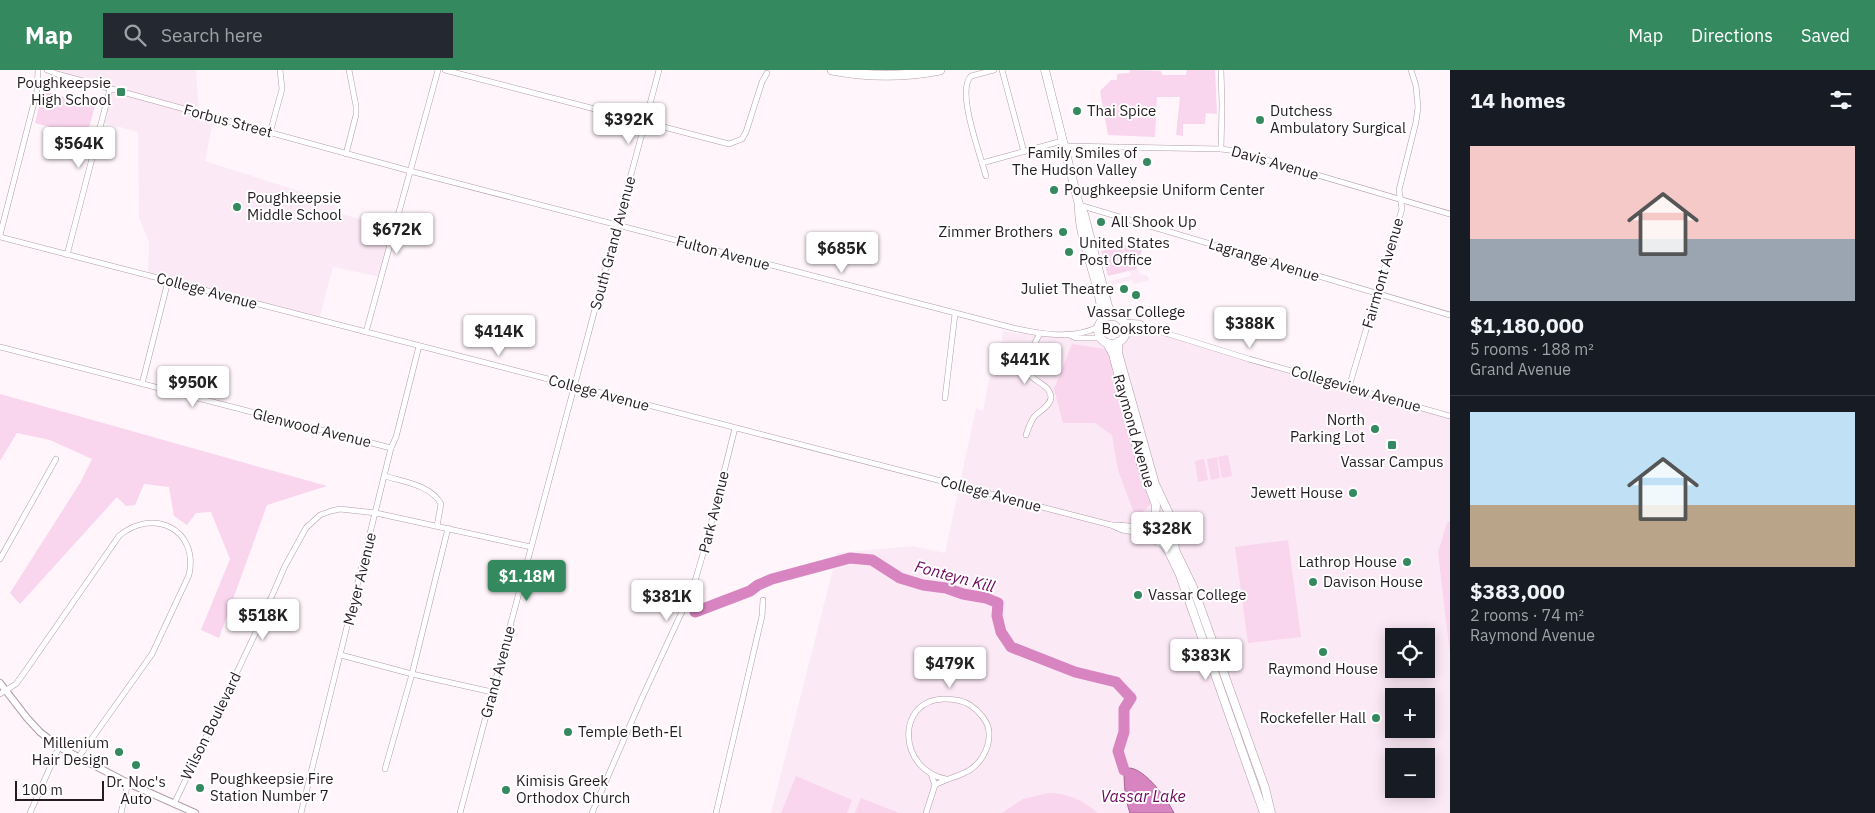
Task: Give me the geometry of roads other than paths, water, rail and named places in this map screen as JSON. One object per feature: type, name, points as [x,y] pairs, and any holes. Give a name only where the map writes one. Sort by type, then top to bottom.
[{"type":"highway","points":[[832,70],[901,75],[940,70]]},
{"type":"main road","points":[[1045,70],[1079,205],[1080,221],[1101,304],[1100,338],[1107,343],[1118,342],[1123,338],[1125,332],[1123,322],[1113,316],[1108,306],[1084,214],[1079,205]]},
{"type":"main road","points":[[1100,324],[1113,316]]},
{"type":"main road","name":"Raymond Avenue","points":[[1118,342],[1118,352],[1155,484],[1171,518]]},
{"type":"main road","name":"Raymond Avenue","points":[[1107,343],[1113,354],[1142,468],[1156,505],[1154,522]]},
{"type":"main road","points":[[1174,538],[1171,541],[1162,542],[1156,540],[1152,535],[1154,522],[1162,517],[1171,518],[1177,527],[1174,538],[1175,550],[1193,587],[1262,780],[1271,813]]},
{"type":"main road","points":[[1162,542],[1169,552],[1183,583],[1264,813]]},
{"type":"street","points":[[0,236],[38,91],[38,70]]},
{"type":"street","name":"Forbus Street","points":[[47,70],[410,172]]},
{"type":"street","points":[[270,133],[282,89],[280,70]]},
{"type":"street","points":[[346,154],[356,115],[349,70]]},
{"type":"street","points":[[366,332],[438,70]]},
{"type":"street","points":[[445,70],[722,144],[742,139],[767,73]]},
{"type":"street","name":"South Grand Avenue","points":[[574,386],[659,70]]},
{"type":"street","points":[[986,176],[966,97],[968,78],[994,70]]},
{"type":"street","points":[[1002,70],[1024,152]]},
{"type":"street","points":[[1221,70],[1221,149]]},
{"type":"street","name":"Fairmont Avenue","points":[[1349,387],[1402,209],[1399,190],[1418,107],[1416,86],[1411,70]]},
{"type":"street","points":[[67,255],[110,89]]},
{"type":"street","name":"Davis Avenue","points":[[982,163],[1063,143],[1221,149],[1236,151],[1450,214]]},
{"type":"street","name":"Fulton Avenue","points":[[410,172],[1013,328],[1040,333],[1066,334],[1088,332],[1100,324]]},
{"type":"street","name":"Lagrange Avenue","points":[[1079,205],[1450,315]]},
{"type":"street","name":"College Avenue","points":[[0,236],[67,255],[1111,525],[1122,530],[1152,535]]},
{"type":"street","points":[[142,384],[168,281]]},
{"type":"street","points":[[945,398],[955,314]]},
{"type":"street","name":"Collegeview Avenue","points":[[1123,322],[1140,323],[1146,327],[1249,359],[1450,416]]},
{"type":"street","points":[[1125,332],[1146,327]]},
{"type":"street","points":[[1026,435],[1033,419],[1038,412],[1049,404],[1051,397],[1048,390],[1030,375],[1026,369],[1040,333]]},
{"type":"street","name":"Fulton Avenue","points":[[1066,334],[1076,338],[1100,338]]},
{"type":"street","name":"Meyer Avenue","points":[[301,813],[391,448],[419,346]]},
{"type":"street","name":"Glenwood Avenue","points":[[0,347],[391,448]]},
{"type":"street","name":"Grand Avenue","points":[[460,813],[574,386]]},
{"type":"street","name":"Park Avenue","points":[[592,813],[693,588],[735,428]]},
{"type":"street","points":[[0,559],[56,459]]},
{"type":"street","points":[[385,476],[428,490],[435,495],[440,504],[437,526]]},
{"type":"street","name":"Wilson Boulevard","points":[[174,804],[257,630],[285,566],[306,528],[320,515],[331,511],[350,510],[376,513],[531,547]]},
{"type":"street","name":"College Avenue","points":[[1111,525],[1122,524],[1137,528],[1154,522]]},
{"type":"street","points":[[3,692],[16,684],[119,536],[128,528],[140,523],[166,524],[184,539],[189,551],[191,564],[160,638],[152,654],[78,758]]},
{"type":"street","points":[[385,768],[412,674],[448,528]]},
{"type":"street","points":[[716,813],[750,674],[762,616],[763,600]]},
{"type":"street","points":[[341,655],[412,674],[492,692]]},
{"type":"street","points":[[0,683],[3,692],[40,732],[59,747],[128,784],[195,813]]},
{"type":"street","points":[[935,785],[946,778],[964,773],[982,758],[988,743],[989,730],[985,720],[973,707],[958,700],[941,699],[920,707],[911,721],[909,736],[911,751],[921,766],[931,774],[946,778]]},
{"type":"street","points":[[30,813],[59,747]]},
{"type":"street","points":[[926,813],[935,785],[931,774]]},
{"type":"street","points":[[121,813],[128,784]]},
{"type":"water","name":"Vassar Lake","points":[[1130,768],[1149,779],[1174,813],[1130,813],[1125,792],[1124,770]]},
{"type":"waterway","name":"Fonteyn Kill","points":[[695,612],[750,591],[772,579],[850,558],[872,560],[900,578],[923,585],[946,588],[963,594],[986,598],[998,603],[997,616],[1001,632],[1011,647],[1075,672],[1116,682],[1131,698],[1124,709],[1124,732],[1118,751],[1124,770]]},
{"type":"place","name":"Poughkeepsie High School","points":[[121,92]]},
{"type":"place","name":"Thai Spice","points":[[1077,111]]},
{"type":"place","name":"Dutchess Ambulatory Surgical","points":[[1260,120]]},
{"type":"place","name":"Family Smiles of The Hudson Valley","points":[[1147,162]]},
{"type":"place","name":"Poughkeepsie Uniform Center","points":[[1054,190]]},
{"type":"place","name":"Poughkeepsie Middle School","points":[[237,207]]},
{"type":"place","name":"All Shook Up","points":[[1101,222]]},
{"type":"place","name":"Zimmer Brothers","points":[[1063,232]]},
{"type":"place","name":"United States Post Office","points":[[1069,252]]},
{"type":"place","name":"Juliet Theatre","points":[[1124,289]]},
{"type":"place","name":"Vassar College Bookstore","points":[[1136,295]]},
{"type":"place","name":"North Parking Lot","points":[[1375,429]]},
{"type":"place","name":"Vassar Campus","points":[[1392,445]]},
{"type":"place","name":"Jewett House","points":[[1353,493]]},
{"type":"place","name":"Lathrop House","points":[[1407,562]]},
{"type":"place","name":"Davison House","points":[[1313,582]]},
{"type":"place","name":"Vassar College","points":[[1138,595]]},
{"type":"place","name":"Raymond House","points":[[1323,652]]},
{"type":"place","name":"Rockefeller Hall","points":[[1376,718]]},
{"type":"place","name":"Temple Beth-El","points":[[568,732]]},
{"type":"place","name":"Millenium Hair Design","points":[[119,752]]},
{"type":"place","name":"Dr. Noc's Auto","points":[[136,765]]},
{"type":"place","name":"Poughkeepsie Fire Station Number 7","points":[[200,788]]},
{"type":"place","name":"Kimisis Greek Orthodox Church","points":[[506,790]]}]
